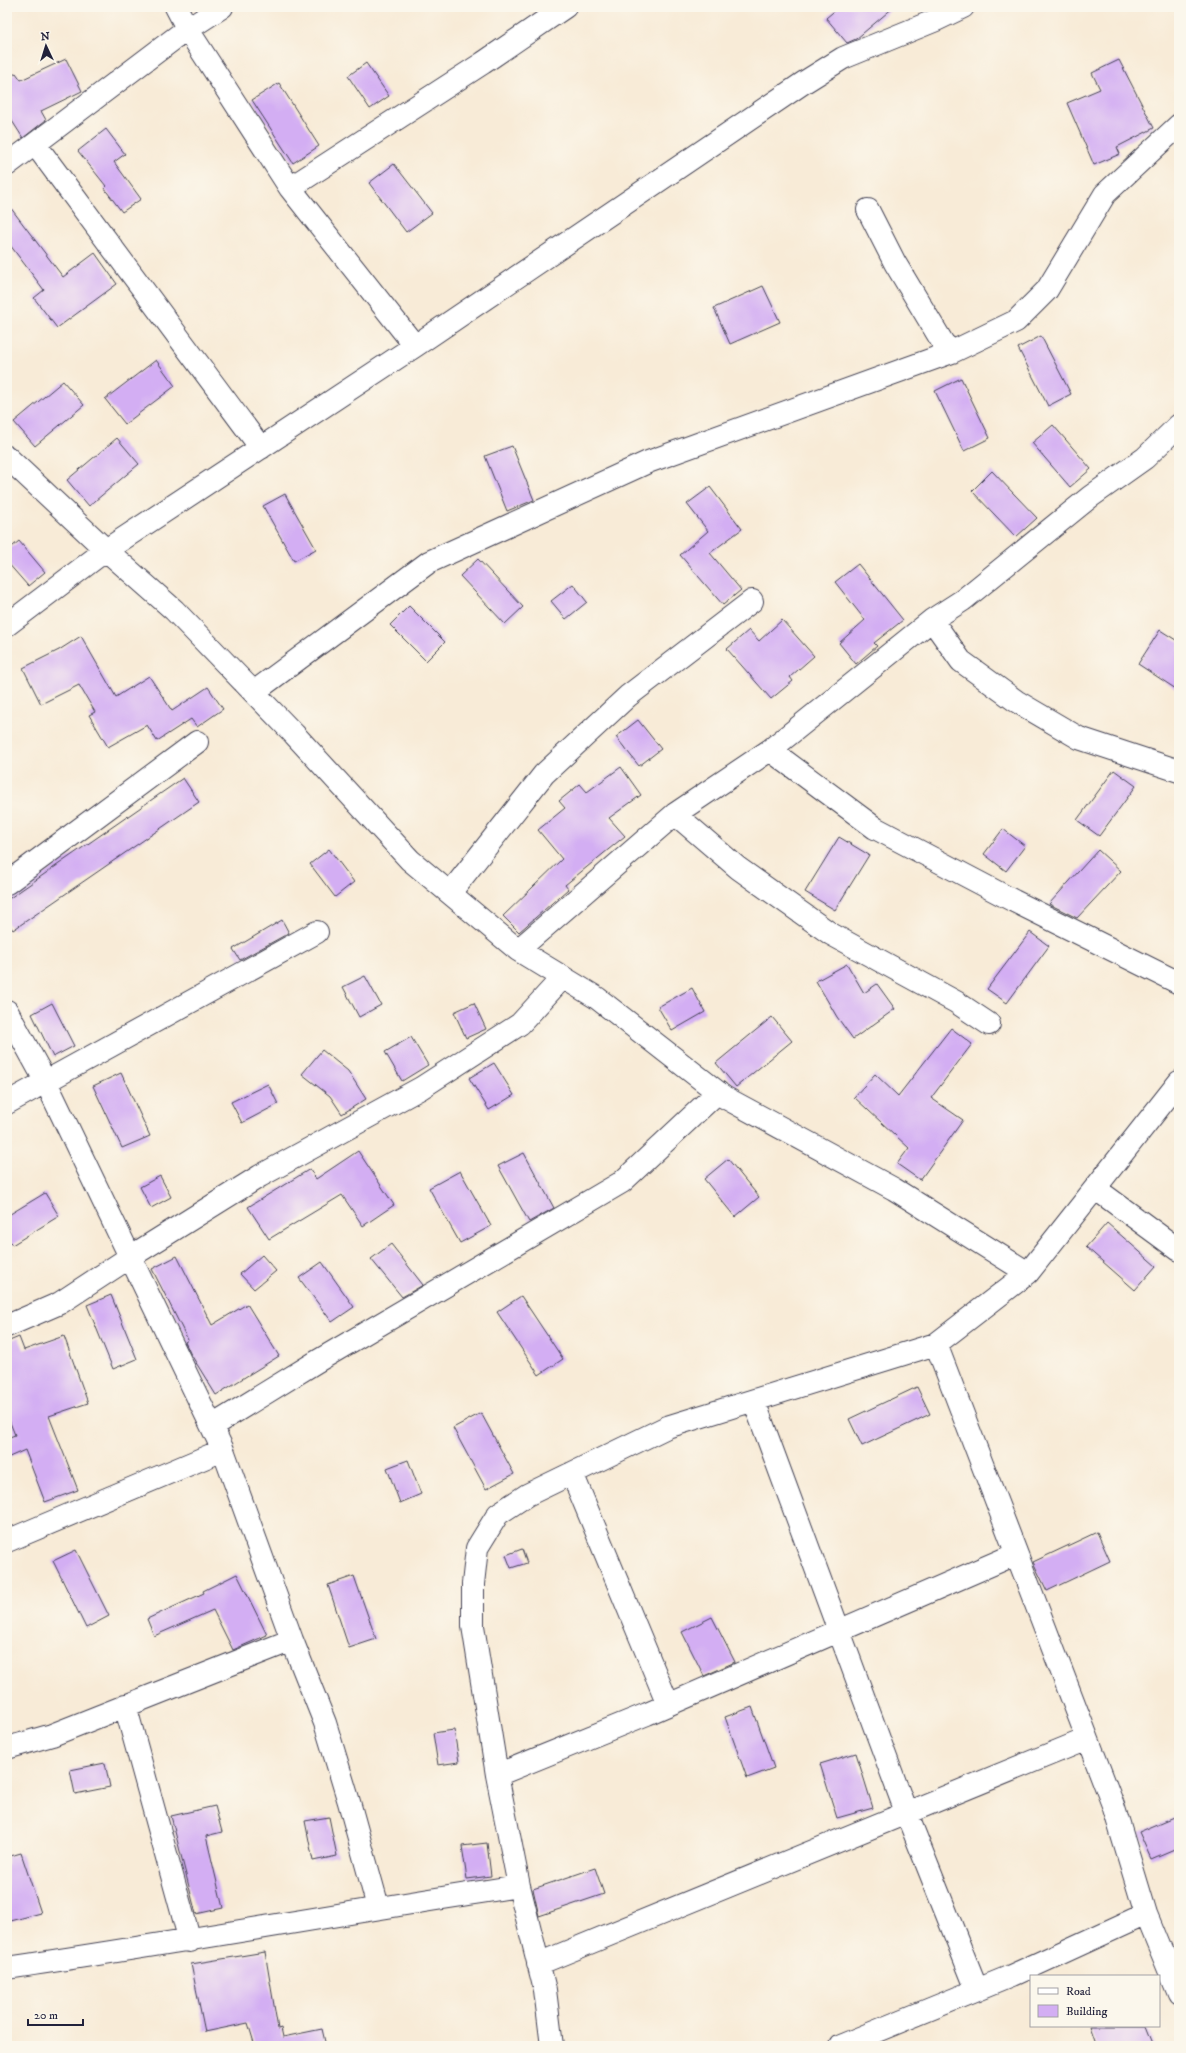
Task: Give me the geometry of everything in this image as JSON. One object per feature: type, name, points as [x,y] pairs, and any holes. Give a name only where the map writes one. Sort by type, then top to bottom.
[{"type":"street","points":[[176,7],[188,30],[290,188],[415,346]]},
{"type":"street","points":[[7,165],[188,30],[222,7]]},
{"type":"street","points":[[290,188],[483,63],[565,7]]},
{"type":"street","points":[[7,625],[106,550],[415,346],[803,83],[843,58],[936,20],[963,7]]},
{"type":"street","points":[[254,692],[429,562],[648,462],[952,352],[1016,321],[1047,290],[1105,194],[1179,125]]},
{"type":"street","points":[[35,144],[261,448]]},
{"type":"street","points":[[868,210],[895,263],[943,343],[952,352]]},
{"type":"street","points":[[518,950],[675,814],[770,750],[932,620],[963,600],[1090,497],[1145,458],[1179,425]]},
{"type":"street","points":[[7,457],[106,550],[174,610],[254,692],[410,860],[518,950],[597,998],[718,1092],[815,1148],[894,1189],[1028,1273]]},
{"type":"street","points":[[450,894],[544,774],[628,696],[752,601]]},
{"type":"street","points":[[932,620],[960,661],[1016,701],[1079,738],[1179,770]]},
{"type":"street","points":[[7,884],[197,742]]},
{"type":"street","points":[[770,750],[875,828],[1014,901],[1179,983]]},
{"type":"street","points":[[675,814],[738,868],[830,934],[956,1002],[989,1024]]},
{"type":"street","points":[[7,1103],[317,932]]},
{"type":"street","points":[[7,1326],[60,1303],[130,1256],[260,1176],[421,1088],[520,1024],[563,977]]},
{"type":"street","points":[[7,1011],[46,1082],[223,1450],[292,1640],[325,1722],[378,1908]]},
{"type":"street","points":[[552,2046],[544,1990],[519,1886],[497,1775],[473,1626],[472,1584],[477,1548],[498,1514],[527,1495],[667,1427],[936,1344],[1028,1273],[1096,1189],[1179,1082]]},
{"type":"street","points":[[212,1426],[316,1362],[562,1219],[622,1182],[718,1092]]},
{"type":"street","points":[[1096,1189],[1179,1250]]},
{"type":"street","points":[[936,1344],[1113,1805],[1146,1914],[1179,1994]]},
{"type":"street","points":[[754,1401],[906,1812],[977,1990]]},
{"type":"street","points":[[7,1542],[223,1450]]},
{"type":"street","points":[[572,1473],[668,1704]]},
{"type":"street","points":[[497,1775],[668,1704],[1016,1554]]},
{"type":"street","points":[[7,1748],[52,1735],[292,1640]]},
{"type":"street","points":[[125,1705],[190,1941]]},
{"type":"street","points":[[538,1964],[1087,1739]]},
{"type":"street","points":[[7,1968],[190,1941],[378,1908],[519,1886]]},
{"type":"street","points":[[840,2046],[977,1990],[1146,1914]]},
{"type":"building","points":[[839,7],[894,7],[856,39],[847,43],[826,18]]},
{"type":"building","points":[[66,59],[82,91],[41,111],[46,120],[23,138],[7,113],[7,79],[16,73],[21,80]]},
{"type":"building","points":[[1119,60],[1154,128],[1117,147],[1120,154],[1094,165],[1067,103],[1100,89],[1092,73]]},
{"type":"building","points":[[366,63],[389,96],[370,109],[348,76]]},
{"type":"building","points":[[279,83],[319,146],[293,163],[252,100]]},
{"type":"building","points":[[106,129],[125,154],[114,162],[141,199],[122,212],[104,188],[106,186],[78,151]]},
{"type":"building","points":[[394,164],[432,213],[406,232],[369,183]]},
{"type":"building","points":[[7,203],[63,277],[95,253],[117,284],[57,328],[34,298],[44,290],[7,241]]},
{"type":"building","points":[[763,286],[780,322],[730,344],[714,308]]},
{"type":"building","points":[[1041,336],[1071,394],[1048,406],[1018,348]]},
{"type":"building","points":[[156,360],[175,386],[125,424],[105,399]]},
{"type":"building","points":[[961,378],[990,438],[964,451],[935,391]]},
{"type":"building","points":[[63,381],[84,405],[35,446],[14,422]]},
{"type":"building","points":[[1053,425],[1091,469],[1070,487],[1032,443]]},
{"type":"building","points":[[117,438],[139,464],[89,506],[67,480]]},
{"type":"building","points":[[512,446],[534,500],[507,511],[485,456]]},
{"type":"building","points":[[992,471],[1037,518],[1016,537],[972,491]]},
{"type":"building","points":[[710,487],[742,529],[710,553],[741,590],[723,605],[680,555],[708,531],[687,504]]},
{"type":"building","points":[[285,494],[316,549],[294,561],[263,506]]},
{"type":"building","points":[[19,541],[45,572],[28,586],[7,562],[7,551]]},
{"type":"building","points":[[478,559],[523,607],[505,624],[460,576]]},
{"type":"building","points":[[858,564],[903,620],[874,643],[877,646],[856,664],[839,643],[865,620],[835,582]]},
{"type":"building","points":[[573,584],[587,602],[566,619],[551,601]]},
{"type":"building","points":[[409,606],[445,642],[426,661],[390,625]]},
{"type":"building","points":[[782,620],[814,656],[790,677],[793,681],[771,699],[727,649],[749,630],[759,641]]},
{"type":"building","points":[[1160,630],[1179,642],[1179,691],[1138,664]]},
{"type":"building","points":[[81,636],[116,697],[149,676],[172,711],[208,687],[223,709],[197,727],[191,719],[157,741],[147,725],[108,747],[89,715],[95,712],[79,685],[41,704],[23,668],[59,650]]},
{"type":"building","points":[[638,720],[661,749],[639,766],[616,737]]},
{"type":"building","points":[[621,767],[641,795],[609,818],[625,836],[565,885],[568,889],[519,932],[503,916],[562,859],[538,830],[565,808],[559,801],[580,784],[587,792]]},
{"type":"building","points":[[1114,770],[1136,786],[1099,836],[1077,820]]},
{"type":"building","points":[[183,778],[199,802],[13,930],[7,922],[7,900]]},
{"type":"building","points":[[1003,829],[1025,846],[1006,871],[984,854]]},
{"type":"building","points":[[839,837],[869,855],[835,910],[805,892]]},
{"type":"building","points":[[329,849],[354,882],[335,897],[310,864]]},
{"type":"building","points":[[1098,850],[1121,871],[1077,918],[1049,904]]},
{"type":"building","points":[[282,920],[289,933],[240,960],[233,949]]},
{"type":"building","points":[[1030,932],[1049,946],[1007,1003],[987,989]]},
{"type":"building","points":[[847,964],[864,993],[877,984],[895,1009],[853,1039],[837,1017],[816,981]]},
{"type":"building","points":[[365,976],[381,1005],[359,1017],[343,987]]},
{"type":"building","points":[[692,988],[705,1012],[672,1031],[658,1007]]},
{"type":"building","points":[[52,1003],[74,1046],[53,1057],[32,1014]]},
{"type":"building","points":[[474,1003],[486,1029],[466,1038],[454,1012]]},
{"type":"building","points":[[772,1017],[792,1041],[736,1087],[716,1063]]},
{"type":"building","points":[[951,1028],[972,1044],[931,1098],[963,1120],[920,1180],[897,1164],[909,1148],[854,1097],[875,1074],[898,1096]]},
{"type":"building","points":[[411,1037],[428,1065],[402,1081],[385,1052]]},
{"type":"building","points":[[322,1050],[348,1071],[366,1099],[342,1114],[330,1096],[302,1074]]},
{"type":"building","points":[[494,1063],[514,1095],[489,1110],[469,1078]]},
{"type":"building","points":[[121,1073],[150,1136],[122,1148],[93,1086]]},
{"type":"building","points":[[268,1084],[278,1104],[242,1123],[231,1102]]},
{"type":"building","points":[[358,1151],[394,1205],[363,1226],[342,1195],[269,1239],[248,1207],[310,1169],[316,1179]]},
{"type":"building","points":[[524,1153],[554,1208],[529,1222],[498,1166]]},
{"type":"building","points":[[728,1159],[759,1197],[735,1217],[704,1179]]},
{"type":"building","points":[[460,1171],[491,1226],[460,1243],[429,1188]]},
{"type":"building","points":[[160,1176],[171,1197],[151,1208],[140,1187]]},
{"type":"building","points":[[45,1193],[59,1216],[12,1245],[7,1237],[7,1216]]},
{"type":"building","points":[[1107,1223],[1156,1266],[1135,1290],[1086,1247]]},
{"type":"building","points":[[391,1244],[423,1285],[402,1297],[371,1259]]},
{"type":"building","points":[[262,1255],[276,1271],[254,1289],[240,1274]]},
{"type":"building","points":[[177,1256],[212,1325],[247,1304],[279,1356],[216,1395],[190,1353],[185,1342],[188,1340],[152,1269]]},
{"type":"building","points":[[322,1262],[354,1307],[332,1322],[299,1278]]},
{"type":"building","points":[[111,1295],[137,1359],[113,1369],[87,1305]]},
{"type":"building","points":[[521,1296],[563,1359],[539,1375],[497,1312]]},
{"type":"building","points":[[64,1336],[88,1403],[49,1416],[78,1490],[45,1502],[25,1450],[7,1458],[7,1438],[15,1435],[7,1415],[7,1342],[19,1337],[24,1350]]},
{"type":"building","points":[[917,1387],[930,1414],[862,1446],[849,1419]]},
{"type":"building","points":[[481,1413],[514,1474],[486,1489],[453,1428]]},
{"type":"building","points":[[408,1460],[421,1494],[400,1503],[387,1468]]},
{"type":"building","points":[[1097,1532],[1110,1561],[1047,1591],[1033,1562]]},
{"type":"building","points":[[522,1549],[527,1563],[511,1568],[506,1555]]},
{"type":"building","points":[[76,1550],[109,1616],[86,1628],[53,1561]]},
{"type":"building","points":[[237,1574],[267,1635],[233,1650],[213,1610],[154,1636],[147,1619],[204,1593],[203,1591]]},
{"type":"building","points":[[354,1576],[376,1639],[349,1648],[328,1585]]},
{"type":"building","points":[[712,1617],[735,1662],[704,1676],[682,1632]]},
{"type":"building","points":[[752,1707],[774,1768],[747,1778],[725,1717]]},
{"type":"building","points":[[454,1730],[459,1762],[438,1765],[433,1733]]},
{"type":"building","points":[[856,1753],[873,1808],[837,1818],[820,1764]]},
{"type":"building","points":[[105,1763],[110,1787],[75,1794],[70,1770]]},
{"type":"building","points":[[215,1806],[222,1832],[206,1836],[223,1908],[196,1914],[171,1816]]},
{"type":"building","points":[[1179,1815],[1179,1847],[1151,1859],[1139,1832]]},
{"type":"building","points":[[329,1817],[337,1856],[313,1861],[305,1821]]},
{"type":"building","points":[[487,1843],[491,1876],[467,1879],[462,1846]]},
{"type":"building","points":[[21,1853],[41,1913],[7,1922],[7,1857]]},
{"type":"building","points":[[595,1868],[604,1894],[539,1916],[533,1889]]},
{"type":"building","points":[[265,1952],[278,2029],[281,2028],[283,2037],[322,2029],[326,2046],[255,2046],[248,2023],[205,2032],[191,1964]]},
{"type":"building","points":[[1090,2027],[1146,2027],[1154,2046],[1097,2046]]}]
